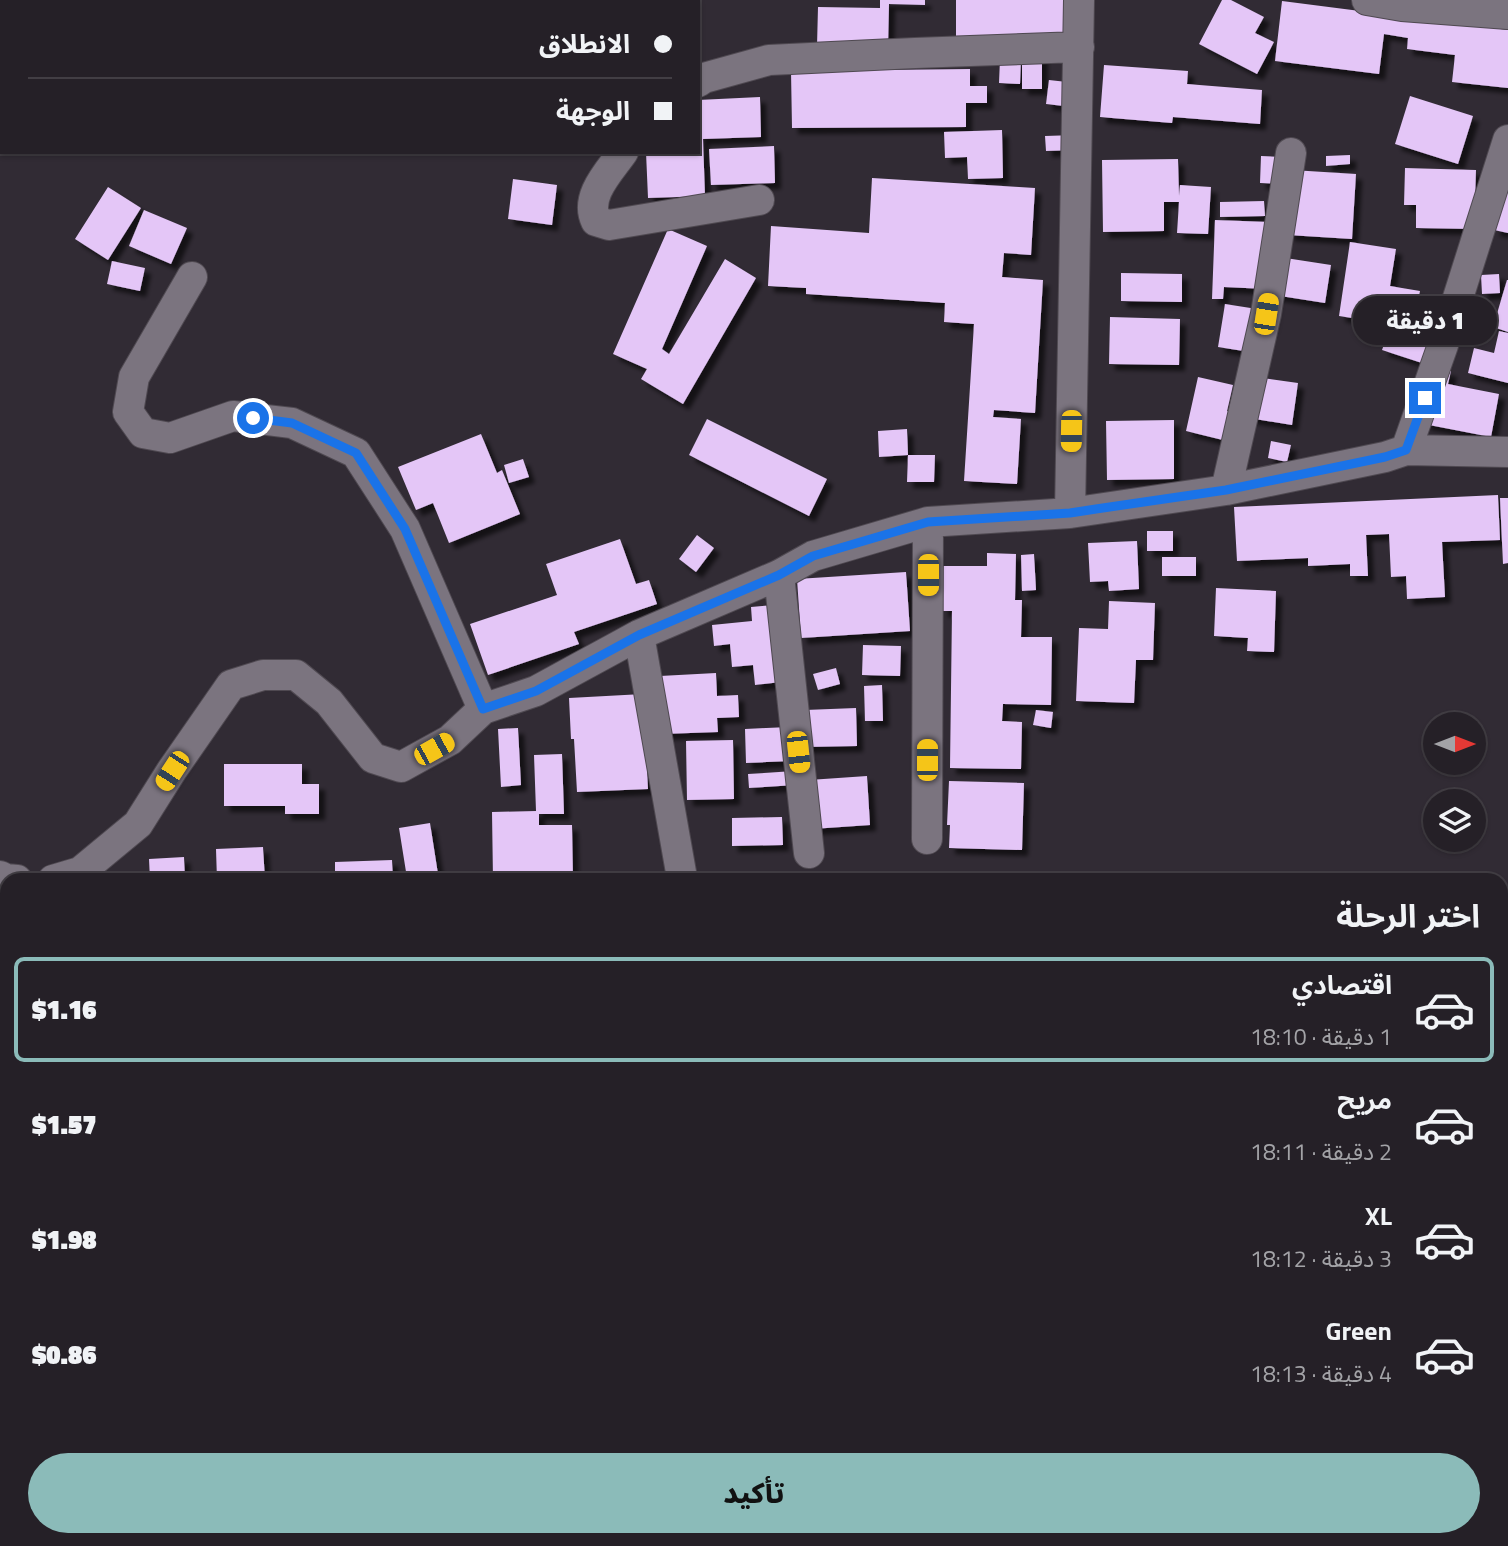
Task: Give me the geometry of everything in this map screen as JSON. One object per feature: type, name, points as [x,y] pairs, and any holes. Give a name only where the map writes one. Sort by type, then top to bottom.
[{"type":"street","points":[[1070,513],[1079,0]]},
{"type":"street","points":[[1367,0],[1402,6],[1508,14]]},
{"type":"street","points":[[700,81],[769,60],[1079,47]]},
{"type":"street","points":[[1406,450],[1443,345],[1508,140]]},
{"type":"street","points":[[1226,490],[1266,314],[1291,153]]},
{"type":"street","points":[[622,154],[596,191],[592,213],[596,221],[609,225],[759,200]]},
{"type":"street","points":[[192,277],[134,377],[128,412],[143,433],[170,438],[233,416],[292,423],[356,453],[405,529],[483,709]]},
{"type":"street","points":[[76,873],[138,824],[231,685],[262,676],[296,676],[329,702],[373,758],[401,767],[450,740],[483,709],[536,691],[639,635],[779,575],[813,556],[928,522],[1070,513],[1226,490],[1385,457],[1406,450],[1508,452]]},
{"type":"street","points":[[927,839],[928,522]]},
{"type":"street","points":[[779,575],[809,853]]},
{"type":"street","points":[[639,635],[681,873]]},
{"type":"building","points":[[880,0],[925,0],[925,5],[889,4],[888,47],[817,46],[818,7],[880,8]]},
{"type":"building","points":[[956,0],[1069,0],[1068,42],[956,41]]},
{"type":"building","points":[[1222,0],[1231,0],[1264,17],[1255,33],[1274,42],[1257,74],[1199,44]]},
{"type":"building","points":[[1282,1],[1508,30],[1508,88],[1452,82],[1455,55],[1407,49],[1408,38],[1384,34],[1379,74],[1275,61]]},
{"type":"building","points":[[1022,54],[1042,54],[1042,89],[1022,89]]},
{"type":"building","points":[[1000,59],[1021,60],[1020,84],[999,83]]},
{"type":"building","points":[[1104,65],[1188,71],[1187,84],[1262,90],[1260,124],[1173,117],[1172,123],[1100,117]]},
{"type":"building","points":[[970,69],[970,86],[987,86],[987,103],[966,103],[966,127],[792,128],[791,71]]},
{"type":"building","points":[[1049,80],[1076,83],[1073,107],[1046,104]]},
{"type":"building","points":[[1410,96],[1473,116],[1458,164],[1395,144]]},
{"type":"building","points":[[760,97],[761,137],[703,139],[705,196],[648,198],[646,154],[700,154],[700,100]]},
{"type":"building","points":[[1002,130],[1003,178],[968,179],[967,157],[945,158],[944,132]]},
{"type":"building","points":[[1075,135],[1076,150],[1046,151],[1045,136]]},
{"type":"building","points":[[774,146],[775,183],[711,185],[709,149]]},
{"type":"building","points":[[1350,155],[1350,164],[1326,166],[1326,156]]},
{"type":"building","points":[[1261,156],[1282,157],[1281,184],[1260,183]]},
{"type":"building","points":[[1178,159],[1179,196],[1180,185],[1211,187],[1208,234],[1177,233],[1179,202],[1164,202],[1164,231],[1103,232],[1102,160]]},
{"type":"building","points":[[1405,168],[1476,170],[1474,229],[1416,228],[1416,205],[1404,205]]},
{"type":"building","points":[[1292,170],[1356,174],[1352,239],[1288,235]]},
{"type":"building","points":[[872,178],[1035,188],[1031,255],[1004,253],[1002,277],[1043,280],[1035,413],[994,410],[993,417],[1021,419],[1017,484],[964,481],[974,324],[944,322],[945,303],[806,294],[806,288],[768,286],[771,226],[869,233]]},
{"type":"building","points":[[513,179],[557,185],[552,225],[508,219]]},
{"type":"building","points":[[108,187],[141,208],[108,260],[75,239]]},
{"type":"building","points":[[1499,190],[1508,192],[1508,233],[1494,230]]},
{"type":"building","points":[[1264,201],[1265,216],[1220,217],[1220,202]]},
{"type":"building","points":[[144,210],[187,228],[171,264],[129,246]]},
{"type":"building","points":[[1215,220],[1269,222],[1266,289],[1224,287],[1223,299],[1212,299]]},
{"type":"building","points":[[668,229],[707,246],[662,349],[669,354],[725,259],[756,278],[683,404],[641,379],[647,369],[613,354]]},
{"type":"building","points":[[1350,242],[1396,249],[1390,286],[1420,291],[1417,306],[1382,300],[1381,310],[1367,308],[1365,320],[1339,316]]},
{"type":"building","points":[[1279,257],[1331,265],[1325,303],[1274,295]]},
{"type":"building","points":[[112,261],[145,268],[140,291],[107,284]]},
{"type":"building","points":[[1121,273],[1182,274],[1182,302],[1121,301]]},
{"type":"building","points":[[1499,274],[1500,293],[1482,294],[1481,275]]},
{"type":"building","points":[[1508,280],[1508,332],[1493,327]]},
{"type":"building","points":[[1225,304],[1257,309],[1250,352],[1218,347]]},
{"type":"building","points":[[1110,317],[1180,319],[1179,365],[1109,364]]},
{"type":"building","points":[[1393,319],[1439,334],[1428,365],[1382,350]]},
{"type":"building","points":[[1499,331],[1508,333],[1508,383],[1468,373],[1474,348],[1494,353]]},
{"type":"building","points":[[1441,369],[1451,371],[1448,384],[1499,394],[1491,437],[1424,424]]},
{"type":"building","points":[[1198,377],[1233,385],[1227,411],[1241,415],[1235,443],[1186,431]]},
{"type":"building","points":[[1256,377],[1298,383],[1292,425],[1249,418]]},
{"type":"building","points":[[707,419],[827,479],[809,516],[689,455]]},
{"type":"building","points":[[1174,420],[1174,479],[1107,480],[1106,421]]},
{"type":"building","points":[[907,429],[908,455],[879,457],[878,431]]},
{"type":"building","points":[[481,434],[497,473],[502,470],[520,514],[449,543],[433,503],[416,510],[398,467]]},
{"type":"building","points":[[1271,441],[1291,445],[1287,462],[1268,458]]},
{"type":"building","points":[[908,455],[935,455],[934,482],[907,482]]},
{"type":"building","points":[[523,459],[529,477],[509,483],[504,465]]},
{"type":"building","points":[[1498,495],[1500,540],[1442,542],[1445,597],[1407,599],[1406,576],[1391,577],[1389,534],[1366,535],[1368,576],[1350,576],[1350,564],[1308,566],[1308,558],[1237,561],[1234,507]]},
{"type":"building","points":[[1500,498],[1508,498],[1508,563],[1503,564]]},
{"type":"building","points":[[1147,531],[1173,531],[1173,551],[1147,551]]},
{"type":"building","points":[[697,535],[714,548],[696,572],[679,559]]},
{"type":"building","points":[[620,539],[636,584],[649,580],[657,604],[574,632],[579,644],[488,675],[470,624],[557,595],[546,564]]},
{"type":"building","points":[[1137,541],[1139,589],[1109,591],[1108,581],[1090,582],[1088,543]]},
{"type":"building","points":[[987,553],[1016,554],[1015,600],[1022,600],[1021,637],[1052,637],[1051,705],[1003,704],[1002,721],[1022,722],[1021,769],[950,768],[952,611],[942,611],[943,566],[987,566]]},
{"type":"building","points":[[1034,554],[1036,590],[1022,591],[1021,555]]},
{"type":"building","points":[[1162,557],[1196,557],[1196,576],[1162,576]]},
{"type":"building","points":[[906,572],[910,631],[801,638],[797,579]]},
{"type":"building","points":[[1216,588],[1276,591],[1274,652],[1247,651],[1248,638],[1214,636]]},
{"type":"building","points":[[1109,601],[1155,603],[1153,660],[1136,660],[1134,703],[1076,701],[1079,628],[1108,629]]},
{"type":"building","points":[[773,605],[781,682],[755,685],[753,665],[732,667],[730,644],[714,646],[712,625],[752,621],[751,607]]},
{"type":"building","points":[[863,645],[901,646],[900,676],[862,675]]},
{"type":"building","points":[[836,668],[840,684],[818,690],[813,674]]},
{"type":"building","points":[[716,673],[717,696],[738,695],[739,717],[717,718],[718,732],[662,734],[660,676]]},
{"type":"building","points":[[882,685],[883,721],[865,721],[864,686]]},
{"type":"building","points":[[643,694],[648,789],[577,792],[569,698]]},
{"type":"building","points":[[856,708],[857,746],[805,747],[805,710]]},
{"type":"building","points":[[1036,710],[1053,712],[1051,728],[1033,725]]},
{"type":"building","points":[[789,727],[791,761],[746,763],[745,729]]},
{"type":"building","points":[[518,728],[521,785],[501,787],[498,729]]},
{"type":"building","points":[[733,740],[734,799],[687,800],[686,741]]},
{"type":"building","points":[[562,754],[564,814],[539,814],[539,825],[572,825],[573,873],[493,873],[492,812],[536,811],[534,755]]},
{"type":"building","points":[[224,764],[302,764],[302,784],[319,784],[319,814],[285,814],[285,806],[224,806]]},
{"type":"building","points":[[794,771],[795,785],[749,788],[748,774]]},
{"type":"building","points":[[867,776],[870,825],[812,829],[809,780]]},
{"type":"building","points":[[949,781],[1024,783],[1022,850],[949,848]]},
{"type":"building","points":[[782,817],[783,845],[732,846],[732,818]]},
{"type":"building","points":[[430,823],[438,873],[406,873],[399,828]]},
{"type":"building","points":[[263,847],[265,873],[217,873],[216,849]]},
{"type":"building","points":[[184,857],[185,873],[150,873],[149,859]]},
{"type":"building","points":[[392,860],[393,873],[335,873],[335,862]]},
{"type":"route","points":[[253,418],[292,423],[356,453],[405,529],[483,709],[536,691],[639,635],[779,575],[813,556],[928,522],[1070,513],[1226,490],[1385,457],[1406,450],[1425,398]]}]
